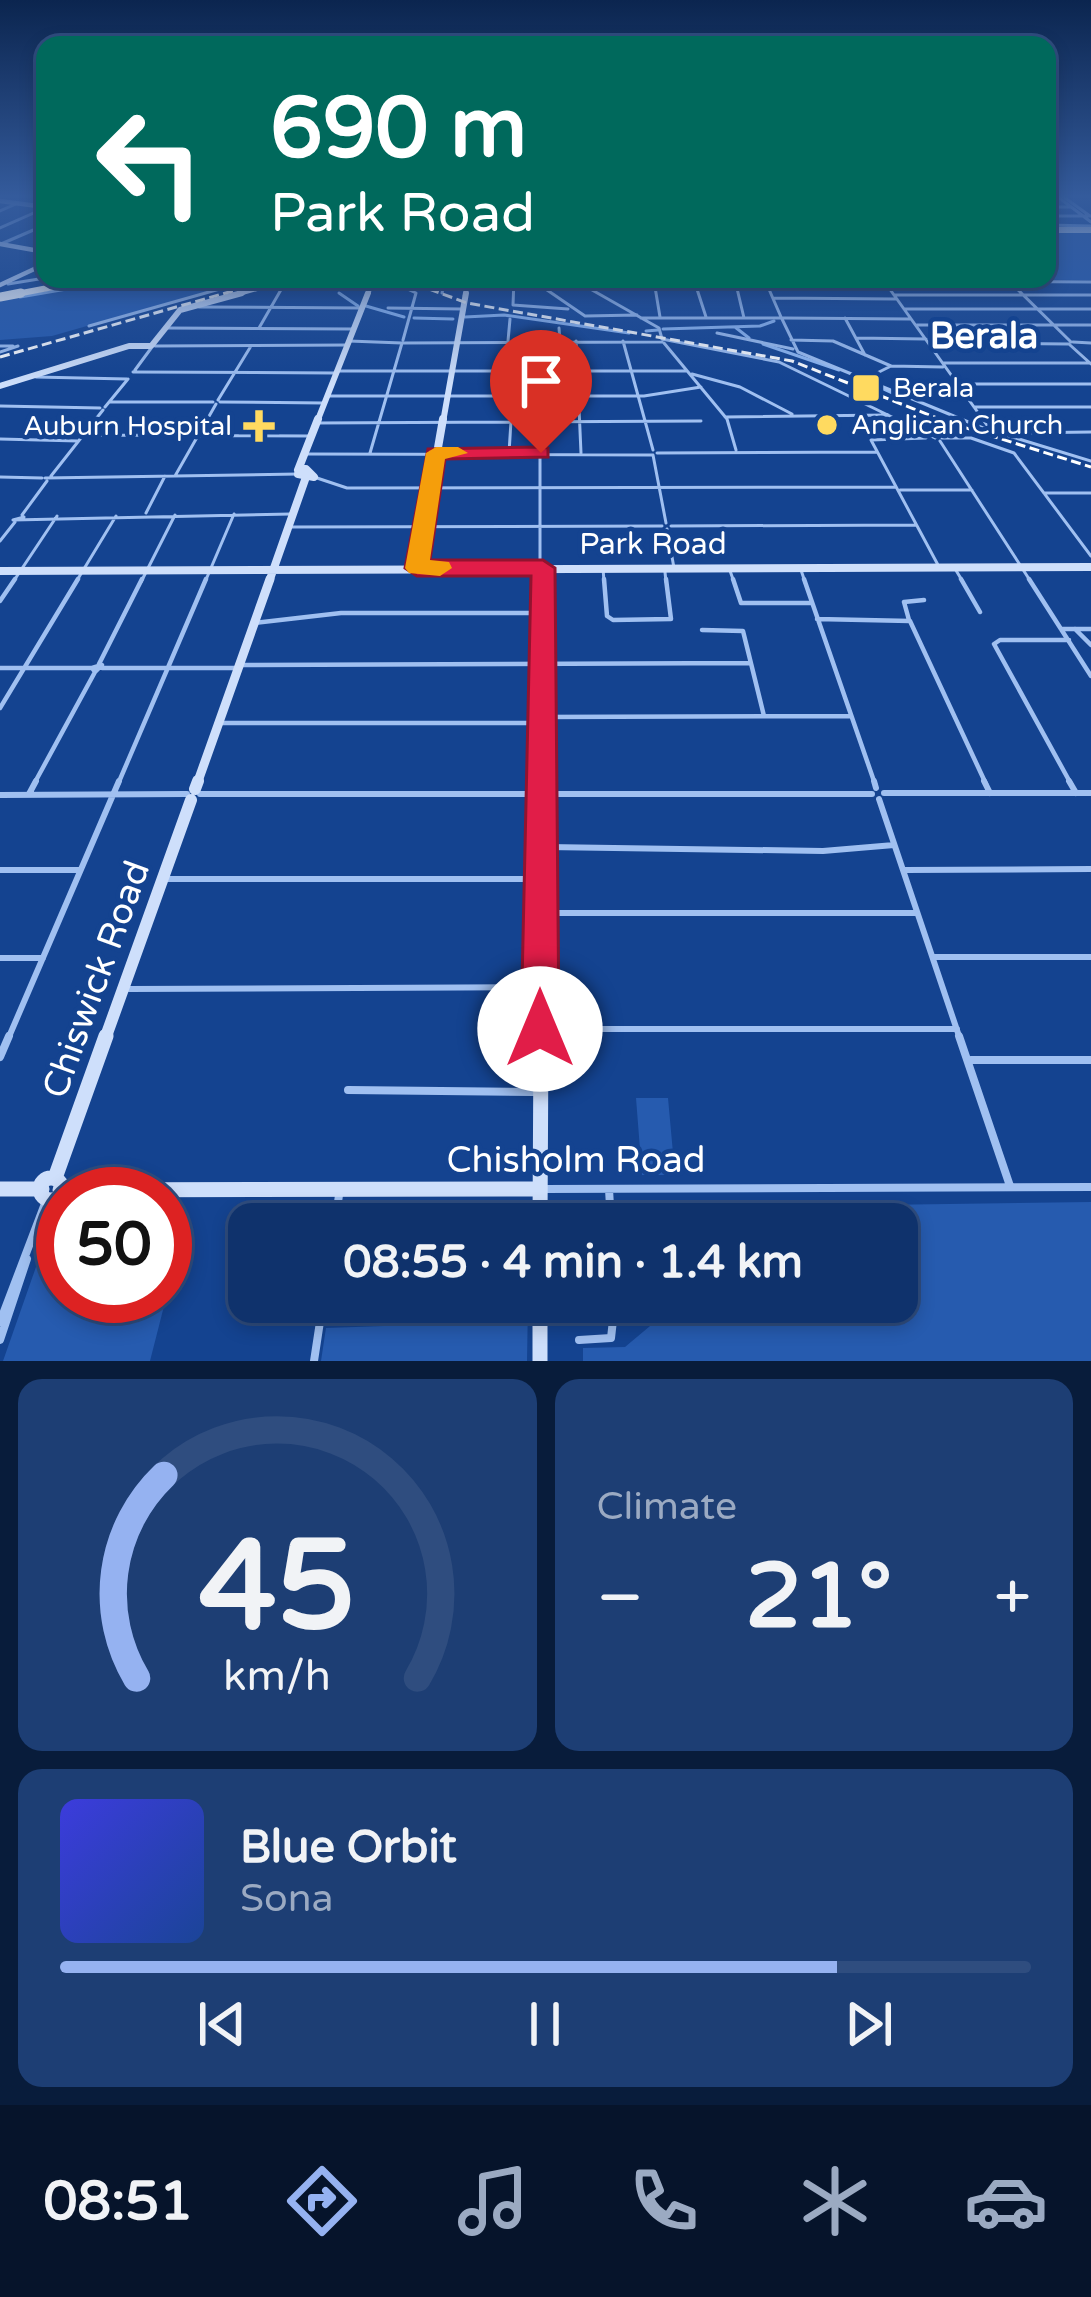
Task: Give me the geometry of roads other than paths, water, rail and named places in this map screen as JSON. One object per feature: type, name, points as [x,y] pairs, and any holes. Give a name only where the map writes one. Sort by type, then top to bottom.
[{"type":"highway","points":[[0,296],[43,288]]},
{"type":"street","points":[[1,285],[36,268]]},
{"type":"street","points":[[15,279],[26,281]]},
{"type":"street","points":[[1,285],[36,279]]},
{"type":"street","points":[[1056,282],[1091,282]]},
{"type":"street","points":[[89,326],[223,288]]},
{"type":"street","points":[[23,516],[178,311],[261,288]]},
{"type":"street","name":"Chiswick Road","points":[[64,1167],[289,527],[304,474],[304,454],[370,288]]},
{"type":"street","points":[[370,454],[416,292],[407,288]]},
{"type":"street","points":[[442,293],[443,288]]},
{"type":"street","points":[[417,568],[466,288]]},
{"type":"street","points":[[513,288],[512,303],[559,312],[573,309]]},
{"type":"street","points":[[544,288],[585,316],[911,319]]},
{"type":"street","points":[[589,288],[662,331],[663,341],[725,417],[737,451]]},
{"type":"street","points":[[655,288],[660,317]]},
{"type":"street","points":[[697,288],[706,317]]},
{"type":"street","points":[[737,288],[744,318]]},
{"type":"street","points":[[767,288],[795,349]]},
{"type":"street","points":[[889,288],[992,431]]},
{"type":"street","points":[[1016,288],[1091,363]]},
{"type":"street","points":[[257,289],[311,289]]},
{"type":"street","points":[[259,328],[282,289]]},
{"type":"street","points":[[773,298],[1091,296]]},
{"type":"street","points":[[194,307],[362,308]]},
{"type":"street","points":[[388,308],[463,309]]},
{"type":"street","points":[[904,309],[1091,309]]},
{"type":"street","points":[[845,318],[866,355]]},
{"type":"street","points":[[508,341],[510,320]]},
{"type":"street","points":[[916,325],[1091,326]]},
{"type":"street","points":[[165,328],[354,329]]},
{"type":"street","points":[[559,328],[560,341]]},
{"type":"street","points":[[717,333],[795,349],[992,431],[1091,461]]},
{"type":"street","points":[[856,338],[1091,344]]},
{"type":"street","points":[[791,340],[833,341],[891,366],[1091,363]]},
{"type":"street","points":[[509,453],[516,341]]},
{"type":"street","points":[[576,341],[581,453]]},
{"type":"street","points":[[603,568],[609,619],[669,620],[673,616],[667,526],[641,396],[622,341]]},
{"type":"street","points":[[0,386],[151,345],[663,341],[778,362],[922,435]]},
{"type":"street","points":[[0,349],[18,346]]},
{"type":"street","points":[[175,476],[250,346]]},
{"type":"street","points":[[867,379],[891,366]]},
{"type":"street","points":[[133,372],[688,372],[746,389],[797,416]]},
{"type":"street","points":[[31,376],[127,380]]},
{"type":"street","points":[[958,384],[1091,384]]},
{"type":"street","points":[[0,406],[104,407],[387,396],[641,396],[700,387]]},
{"type":"street","points":[[974,406],[1091,407]]},
{"type":"street","points":[[725,417],[888,415]]},
{"type":"street","points":[[316,422],[700,421]]},
{"type":"street","points":[[1004,435],[1091,432]]},
{"type":"street","points":[[83,435],[311,436]]},
{"type":"street","points":[[939,567],[872,438],[971,438],[1012,451],[1091,556]]},
{"type":"street","points":[[937,438],[1091,676]]},
{"type":"street","points":[[0,440],[79,441]]},
{"type":"street","points":[[304,454],[877,452]]},
{"type":"street","points":[[540,1203],[541,453]]},
{"type":"street","points":[[0,477],[304,474],[341,488],[972,490]]},
{"type":"street","points":[[145,515],[166,476]]},
{"type":"street","points":[[1044,493],[1091,493]]},
{"type":"street","points":[[0,1057],[234,514]]},
{"type":"street","points":[[0,518],[293,514]]},
{"type":"street","points":[[29,795],[176,515]]},
{"type":"street","points":[[0,602],[57,516]]},
{"type":"street","points":[[0,708],[116,516]]},
{"type":"street","points":[[0,541],[15,519]]},
{"type":"street","points":[[289,527],[916,525]]},
{"type":"street","name":"Park Road","points":[[0,572],[541,564],[603,568],[1091,567]]},
{"type":"street","points":[[954,567],[980,612]]},
{"type":"street","points":[[729,568],[741,603],[812,603]]},
{"type":"street","points":[[800,568],[1011,1187]]},
{"type":"street","points":[[924,600],[904,602],[909,620],[990,793]]},
{"type":"street","points":[[254,623],[341,613],[542,613]]},
{"type":"street","points":[[817,620],[909,620]]},
{"type":"street","points":[[702,629],[742,630],[764,716]]},
{"type":"street","points":[[1061,629],[1091,629]]},
{"type":"street","points":[[1075,629],[1091,645]]},
{"type":"street","points":[[1069,640],[1000,640],[994,644],[1076,793]]},
{"type":"street","points":[[0,668],[751,663]]},
{"type":"street","points":[[219,723],[850,716]]},
{"type":"street","points":[[0,795],[1091,793]]},
{"type":"street","points":[[542,847],[823,851],[894,845]]},
{"type":"street","points":[[903,870],[1091,869]]},
{"type":"street","points":[[0,870],[80,870]]},
{"type":"street","points":[[163,879],[541,879]]},
{"type":"street","points":[[541,913],[917,913]]},
{"type":"street","points":[[932,957],[1091,957]]},
{"type":"street","points":[[0,958],[44,958]]},
{"type":"street","points":[[123,989],[540,987]]},
{"type":"street","points":[[540,1029],[957,1029]]},
{"type":"street","points":[[968,1060],[1091,1060]]},
{"type":"street","points":[[348,1090],[540,1092]]},
{"type":"street","name":"Chisholm Road","points":[[192,1186],[1091,1187]]},
{"type":"street","points":[[0,1189],[36,1194]]},
{"type":"street","points":[[338,1203],[340,1189]]},
{"type":"street","points":[[609,1189],[610,1203]]},
{"type":"street","points":[[0,1340],[36,1224]]},
{"type":"street","points":[[0,1322],[28,1253]]},
{"type":"street","points":[[314,1361],[320,1323]]},
{"type":"street","points":[[540,1323],[540,1361]]},
{"type":"street","points":[[579,1340],[611,1338],[616,1323]]},
{"type":"waterway","points":[[20,297],[72,288]]},
{"type":"waterway","points":[[339,293],[358,306]]},
{"type":"waterway","points":[[366,306],[404,317]]},
{"type":"waterway","points":[[465,317],[504,315],[629,333]]},
{"type":"waterway","points":[[414,318],[453,319]]},
{"type":"waterway","points":[[663,329],[760,326],[774,321]]},
{"type":"waterway","points":[[735,327],[749,338]]},
{"type":"waterway","points":[[646,331],[658,330]]},
{"type":"waterway","points":[[763,344],[839,370]]},
{"type":"waterway","points":[[870,383],[901,397]]},
{"type":"railway","points":[[0,357],[243,288]]},
{"type":"railway","points":[[426,288],[467,303],[792,361],[947,422],[1091,467]]},
{"type":"place","name":"Berala","points":[[866,388]]},
{"type":"place","name":"Anglican Church","points":[[827,425]]},
{"type":"place","name":"Auburn Hospital","points":[[259,426]]},
{"type":"district","name":"Berala","points":[[984,335]]}]
